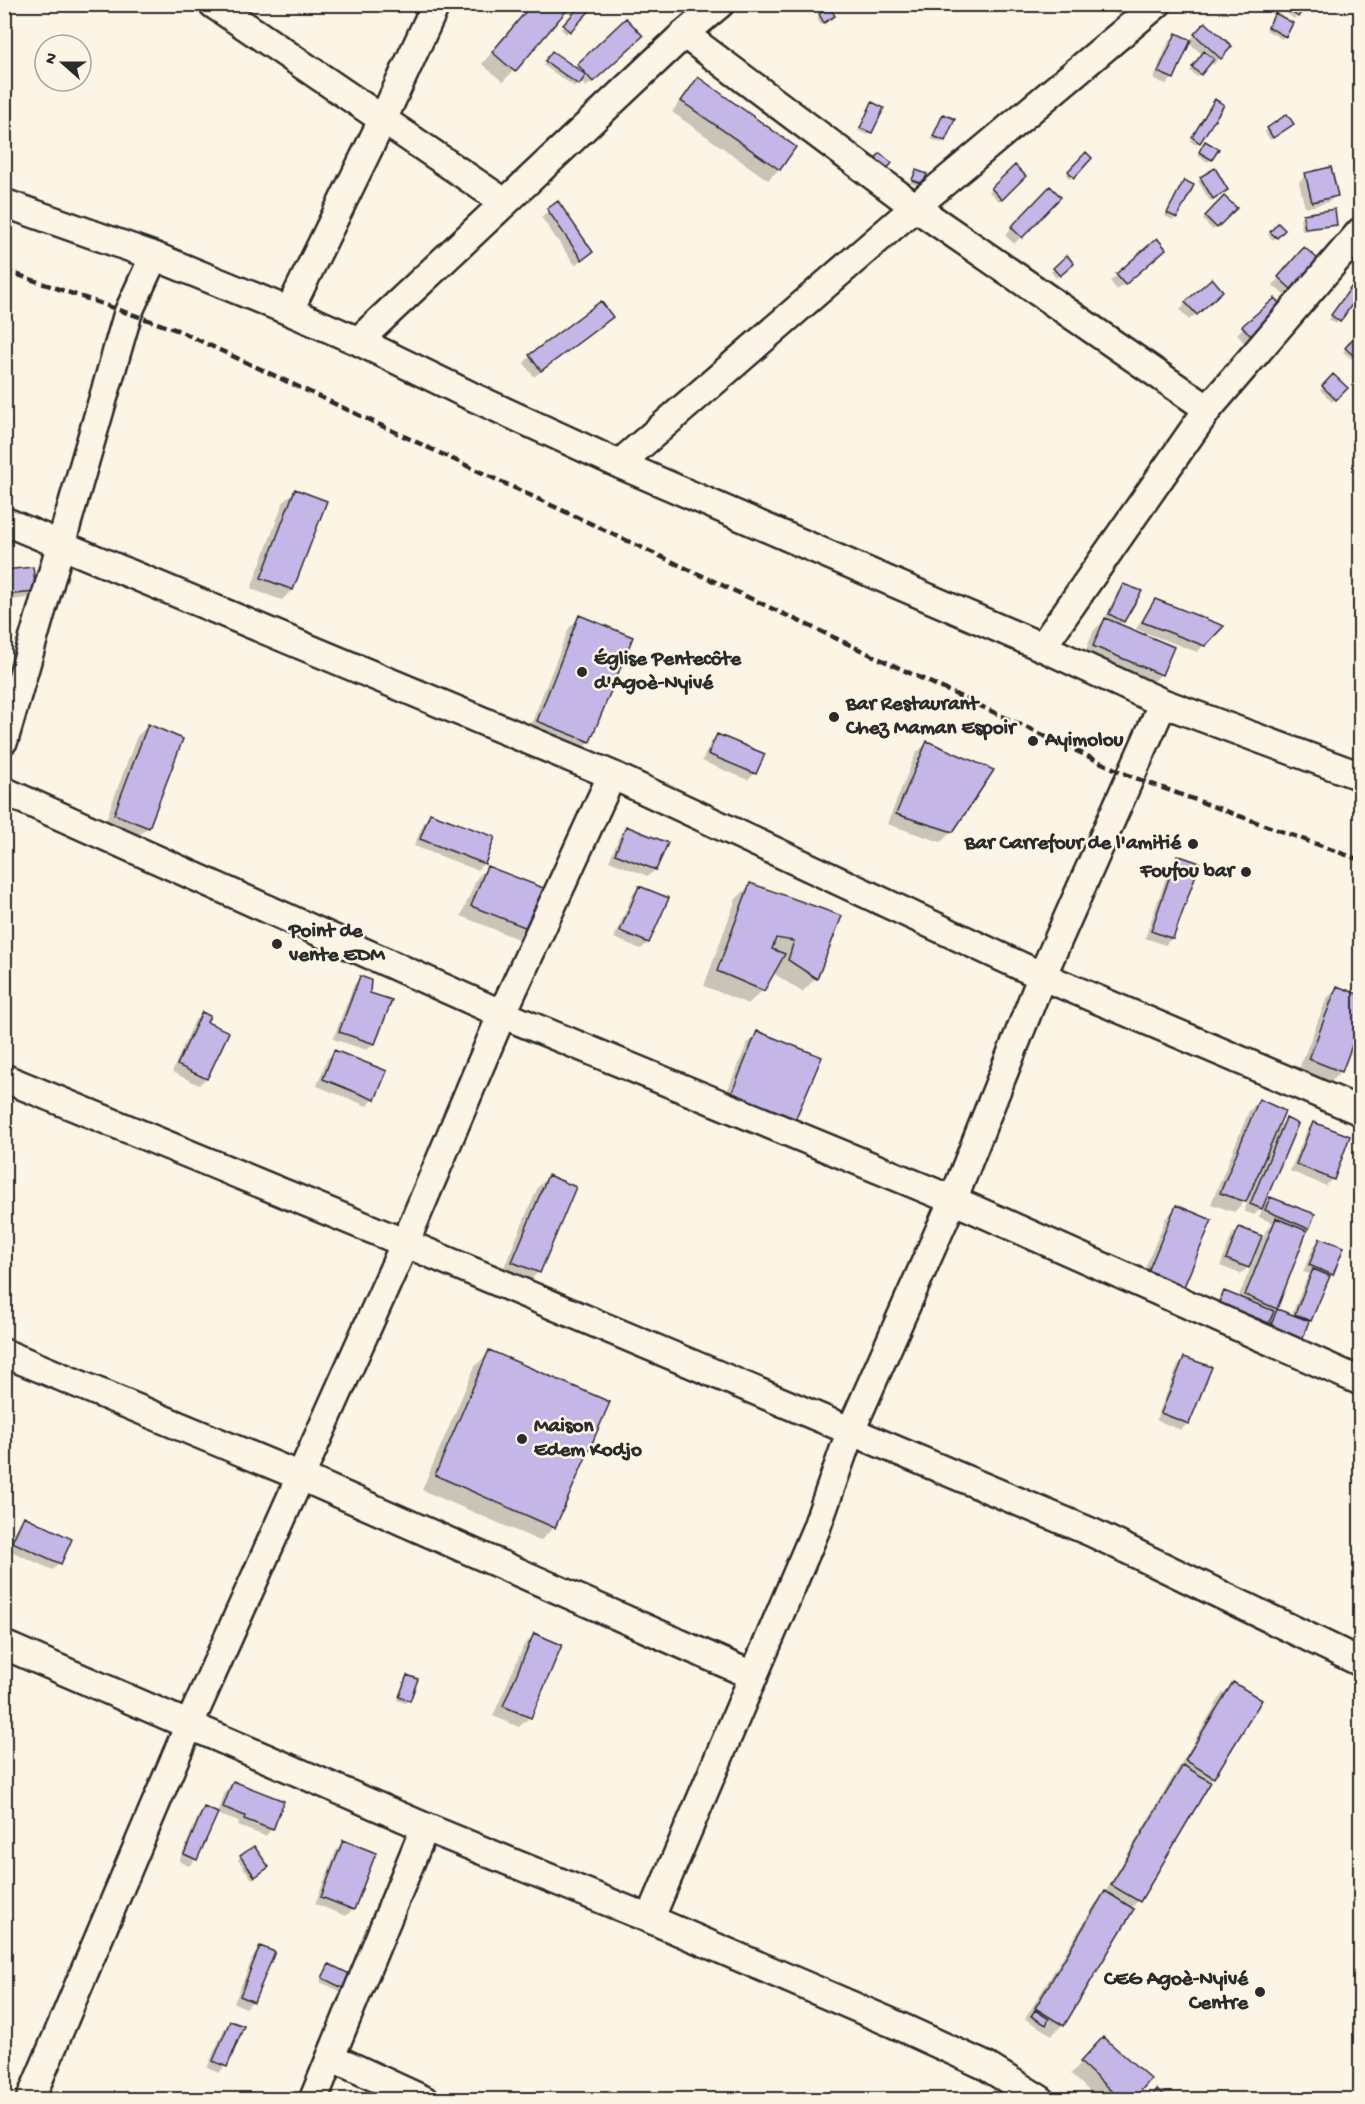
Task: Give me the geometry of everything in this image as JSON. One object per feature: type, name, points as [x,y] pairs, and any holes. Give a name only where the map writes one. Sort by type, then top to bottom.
[{"type":"street","points":[[213,4],[504,202]]},
{"type":"street","points":[[289,311],[383,119],[436,4]]},
{"type":"street","points":[[358,341],[684,34],[720,4]]},
{"type":"street","points":[[619,464],[915,207],[1157,4]]},
{"type":"street","points":[[684,34],[915,207],[1209,409]]},
{"type":"street","points":[[4,203],[154,256],[289,311],[358,341],[619,464],[1042,647],[1163,703],[1360,776]]},
{"type":"street","points":[[1042,647],[1209,409],[1360,232]]},
{"type":"street","points":[[4,740],[128,313],[154,256]]},
{"type":"street","points":[[4,521],[612,775],[1042,976],[1360,1111]]},
{"type":"street","points":[[650,1919],[816,1528],[851,1430],[953,1200],[1042,976],[1163,703]]},
{"type":"street","points":[[30,2100],[190,1724],[405,1244],[502,1014],[612,775]]},
{"type":"street","points":[[4,791],[502,1014],[953,1200],[1360,1381]]},
{"type":"street","points":[[4,1078],[1093,1533],[1360,1662]]},
{"type":"street","points":[[4,1353],[302,1477],[754,1676]]},
{"type":"street","points":[[4,1645],[425,1827],[650,1919],[954,2051],[986,2066],[1041,2100]]},
{"type":"street","points":[[313,2100],[425,1827]]},
{"type":"street","points":[[331,2057],[424,2100]]},
{"type":"building","points":[[532,4],[572,4],[515,72],[492,52]]},
{"type":"building","points":[[582,4],[596,4],[570,32],[563,25]]},
{"type":"building","points":[[1281,4],[1307,4],[1298,17]]},
{"type":"building","points":[[830,7],[835,16],[824,23],[819,14]]},
{"type":"building","points":[[1275,13],[1293,23],[1286,37],[1268,27]]},
{"type":"building","points":[[626,18],[643,36],[593,82],[577,64]]},
{"type":"building","points":[[1205,22],[1232,46],[1221,59],[1194,34]]},
{"type":"building","points":[[1176,33],[1191,40],[1174,79],[1158,72]]},
{"type":"building","points":[[552,51],[586,75],[579,85],[545,61]]},
{"type":"building","points":[[1204,51],[1214,59],[1201,75],[1192,67]]},
{"type":"building","points":[[698,77],[796,147],[780,170],[681,101]]},
{"type":"building","points":[[1215,99],[1224,105],[1200,143],[1192,137]]},
{"type":"building","points":[[872,102],[884,108],[872,133],[860,128]]},
{"type":"building","points":[[943,114],[955,119],[945,141],[933,136]]},
{"type":"building","points":[[1287,114],[1294,124],[1273,138],[1267,128]]},
{"type":"building","points":[[1205,141],[1219,149],[1212,160],[1199,152]]},
{"type":"building","points":[[1086,152],[1092,158],[1074,178],[1068,171]]},
{"type":"building","points":[[880,153],[892,163],[887,169],[875,159]]},
{"type":"building","points":[[1015,165],[1026,176],[1002,200],[991,188]]},
{"type":"building","points":[[1331,167],[1338,196],[1312,202],[1305,173]]},
{"type":"building","points":[[1215,168],[1228,190],[1213,199],[1200,177]]},
{"type":"building","points":[[916,170],[927,174],[923,184],[912,180]]},
{"type":"building","points":[[1184,180],[1194,185],[1177,218],[1167,213]]},
{"type":"building","points":[[1050,186],[1061,197],[1022,238],[1011,227]]},
{"type":"building","points":[[1224,196],[1237,208],[1217,228],[1205,216]]},
{"type":"building","points":[[558,201],[593,252],[582,260],[547,209]]},
{"type":"building","points":[[1335,209],[1337,225],[1305,229],[1303,214]]},
{"type":"building","points":[[1278,223],[1285,230],[1277,238],[1270,232]]},
{"type":"building","points":[[1157,238],[1166,249],[1125,285],[1116,274]]},
{"type":"building","points":[[1304,247],[1318,259],[1292,290],[1278,277]]},
{"type":"building","points":[[1067,255],[1074,264],[1060,276],[1053,268]]},
{"type":"building","points":[[1212,278],[1223,291],[1197,315],[1185,302]]},
{"type":"building","points":[[1354,283],[1360,288],[1360,293],[1340,322],[1331,315]]},
{"type":"building","points":[[1275,298],[1281,306],[1268,318],[1277,329],[1259,345],[1242,326]]},
{"type":"building","points":[[601,301],[613,317],[541,371],[529,355]]},
{"type":"building","points":[[1356,335],[1360,338],[1360,361],[1345,348]]},
{"type":"building","points":[[1333,374],[1348,388],[1336,400],[1322,386]]},
{"type":"building","points":[[295,489],[327,501],[293,590],[261,578]]},
{"type":"building","points":[[33,567],[36,592],[4,595],[4,570]]},
{"type":"building","points":[[1123,584],[1142,591],[1124,622],[1109,614]]},
{"type":"building","points":[[1155,599],[1224,626],[1205,646],[1142,622]]},
{"type":"building","points":[[579,615],[633,637],[590,742],[537,721]]},
{"type":"building","points":[[1105,618],[1174,647],[1162,675],[1093,646]]},
{"type":"building","points":[[148,724],[183,739],[149,828],[114,814]]},
{"type":"building","points":[[717,734],[765,754],[756,774],[708,754]]},
{"type":"building","points":[[927,741],[994,770],[953,832],[896,814]]},
{"type":"building","points":[[430,813],[495,837],[485,864],[420,839]]},
{"type":"building","points":[[626,826],[668,843],[656,870],[615,854]]},
{"type":"building","points":[[1177,855],[1200,863],[1173,939],[1151,931]]},
{"type":"building","points":[[487,866],[546,889],[530,929],[471,906]]},
{"type":"building","points":[[750,883],[842,916],[817,979],[788,960],[794,941],[776,938],[772,949],[785,954],[764,991],[717,971]]},
{"type":"building","points":[[639,886],[669,898],[649,943],[620,931]]},
{"type":"building","points":[[360,976],[371,980],[370,993],[392,1000],[375,1044],[339,1032]]},
{"type":"building","points":[[1337,986],[1360,995],[1360,1024],[1342,1072],[1309,1059]]},
{"type":"building","points":[[202,1012],[210,1016],[207,1022],[229,1032],[207,1079],[177,1065]]},
{"type":"building","points":[[757,1031],[822,1057],[795,1120],[731,1095]]},
{"type":"building","points":[[334,1050],[387,1071],[375,1100],[323,1079]]},
{"type":"building","points":[[1259,1099],[1285,1111],[1246,1202],[1220,1193]]},
{"type":"building","points":[[1286,1118],[1298,1124],[1262,1209],[1250,1204]]},
{"type":"building","points":[[1313,1122],[1350,1136],[1334,1180],[1296,1164]]},
{"type":"building","points":[[548,1175],[576,1187],[540,1273],[512,1262]]},
{"type":"building","points":[[1270,1197],[1315,1214],[1309,1229],[1265,1210]]},
{"type":"building","points":[[1176,1205],[1212,1220],[1183,1289],[1147,1274]]},
{"type":"building","points":[[1276,1218],[1307,1231],[1277,1309],[1245,1295]]},
{"type":"building","points":[[1239,1227],[1262,1236],[1249,1268],[1226,1259]]},
{"type":"building","points":[[1320,1238],[1344,1247],[1333,1275],[1309,1265]]},
{"type":"building","points":[[1313,1269],[1330,1276],[1311,1321],[1295,1314]]},
{"type":"building","points":[[1224,1291],[1274,1311],[1269,1323],[1219,1303]]},
{"type":"building","points":[[1277,1309],[1309,1321],[1302,1340],[1270,1328]]},
{"type":"building","name":"Maison Edem Kodjo","points":[[489,1350],[610,1402],[555,1528],[435,1475]]},
{"type":"building","points":[[1184,1357],[1212,1367],[1189,1424],[1161,1413]]},
{"type":"building","points":[[24,1516],[72,1539],[61,1564],[12,1542]]},
{"type":"building","points":[[534,1633],[562,1645],[531,1718],[503,1706]]},
{"type":"building","points":[[407,1675],[418,1679],[410,1701],[399,1697]]},
{"type":"building","points":[[1233,1682],[1262,1700],[1214,1778],[1185,1760]]},
{"type":"building","points":[[1183,1765],[1211,1782],[1140,1902],[1111,1885]]},
{"type":"building","points":[[233,1781],[284,1801],[273,1830],[244,1819],[245,1816],[223,1807]]},
{"type":"building","points":[[204,1807],[218,1813],[197,1860],[184,1854]]},
{"type":"building","points":[[343,1840],[376,1853],[354,1910],[321,1897]]},
{"type":"building","points":[[254,1846],[269,1867],[255,1877],[240,1856]]},
{"type":"building","points":[[1105,1891],[1134,1909],[1064,2026],[1035,2008]]},
{"type":"building","points":[[260,1946],[275,1952],[254,2002],[240,1996]]},
{"type":"building","points":[[329,1964],[356,1977],[349,1991],[322,1978]]},
{"type":"building","points":[[1035,2010],[1049,2019],[1046,2025],[1031,2016]]},
{"type":"building","points":[[230,2021],[244,2026],[227,2067],[213,2061]]},
{"type":"building","points":[[1103,2037],[1151,2079],[1133,2100],[1121,2100],[1080,2062]]},
{"type":"building","points":[[1157,2089],[1171,2100],[1149,2100]]},
{"type":"railway","points":[[4,270],[177,330],[1130,776],[1360,860]]},
{"type":"place","name":"Église Pentecôte d'Agoè-Nyivé","points":[[582,672]]},
{"type":"place","name":"Bar Restaurant Chez Maman Espoir","points":[[834,717]]},
{"type":"place","name":"Ayimolou","points":[[1033,741]]},
{"type":"place","name":"Bar Carrefour de l'amitié","points":[[1193,844]]},
{"type":"place","name":"Foufou bar","points":[[1246,872]]},
{"type":"place","name":"Point de vente EDM","points":[[277,944]]},
{"type":"place","name":"Maison Edem Kodjo","points":[[522,1439]]},
{"type":"place","name":"CEG Agoè-Nyivé Centre","points":[[1260,1992]]}]
